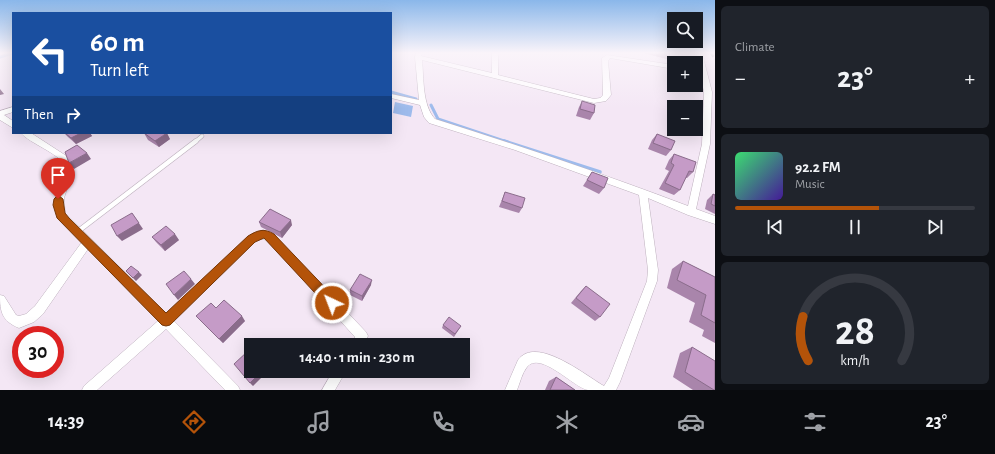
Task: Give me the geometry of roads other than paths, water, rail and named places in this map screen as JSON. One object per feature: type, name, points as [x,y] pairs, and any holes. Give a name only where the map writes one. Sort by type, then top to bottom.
[{"type":"street","points":[[420,71],[423,103],[428,119],[518,148],[715,220]]},
{"type":"street","points":[[478,71],[594,101],[606,99],[606,71]]},
{"type":"street","points":[[495,71],[495,76]]},
{"type":"street","points":[[691,212],[706,144],[708,92],[703,80]]},
{"type":"street","points":[[392,96],[423,103]]},
{"type":"street","points":[[12,109],[0,115],[12,124]]},
{"type":"street","points":[[27,134],[65,159],[68,165],[69,170],[58,199],[61,215],[234,390]]},
{"type":"street","points":[[511,390],[524,361],[531,356],[539,356],[607,390],[652,281],[653,270],[643,193]]},
{"type":"street","points":[[88,390],[166,321],[258,235],[265,234],[270,237],[362,336],[361,338]]},
{"type":"street","points":[[0,300],[12,319],[19,322],[30,318],[39,310],[88,241]]},
{"type":"street","points":[[328,390],[336,378]]},
{"type":"lane","points":[[77,232],[202,136]]},
{"type":"water","points":[[395,102],[413,106],[411,117],[393,113]]},
{"type":"waterway","points":[[392,92],[416,99]]},
{"type":"waterway","points":[[431,105],[438,119],[504,141]]},
{"type":"waterway","points":[[504,141],[600,172]]}]
